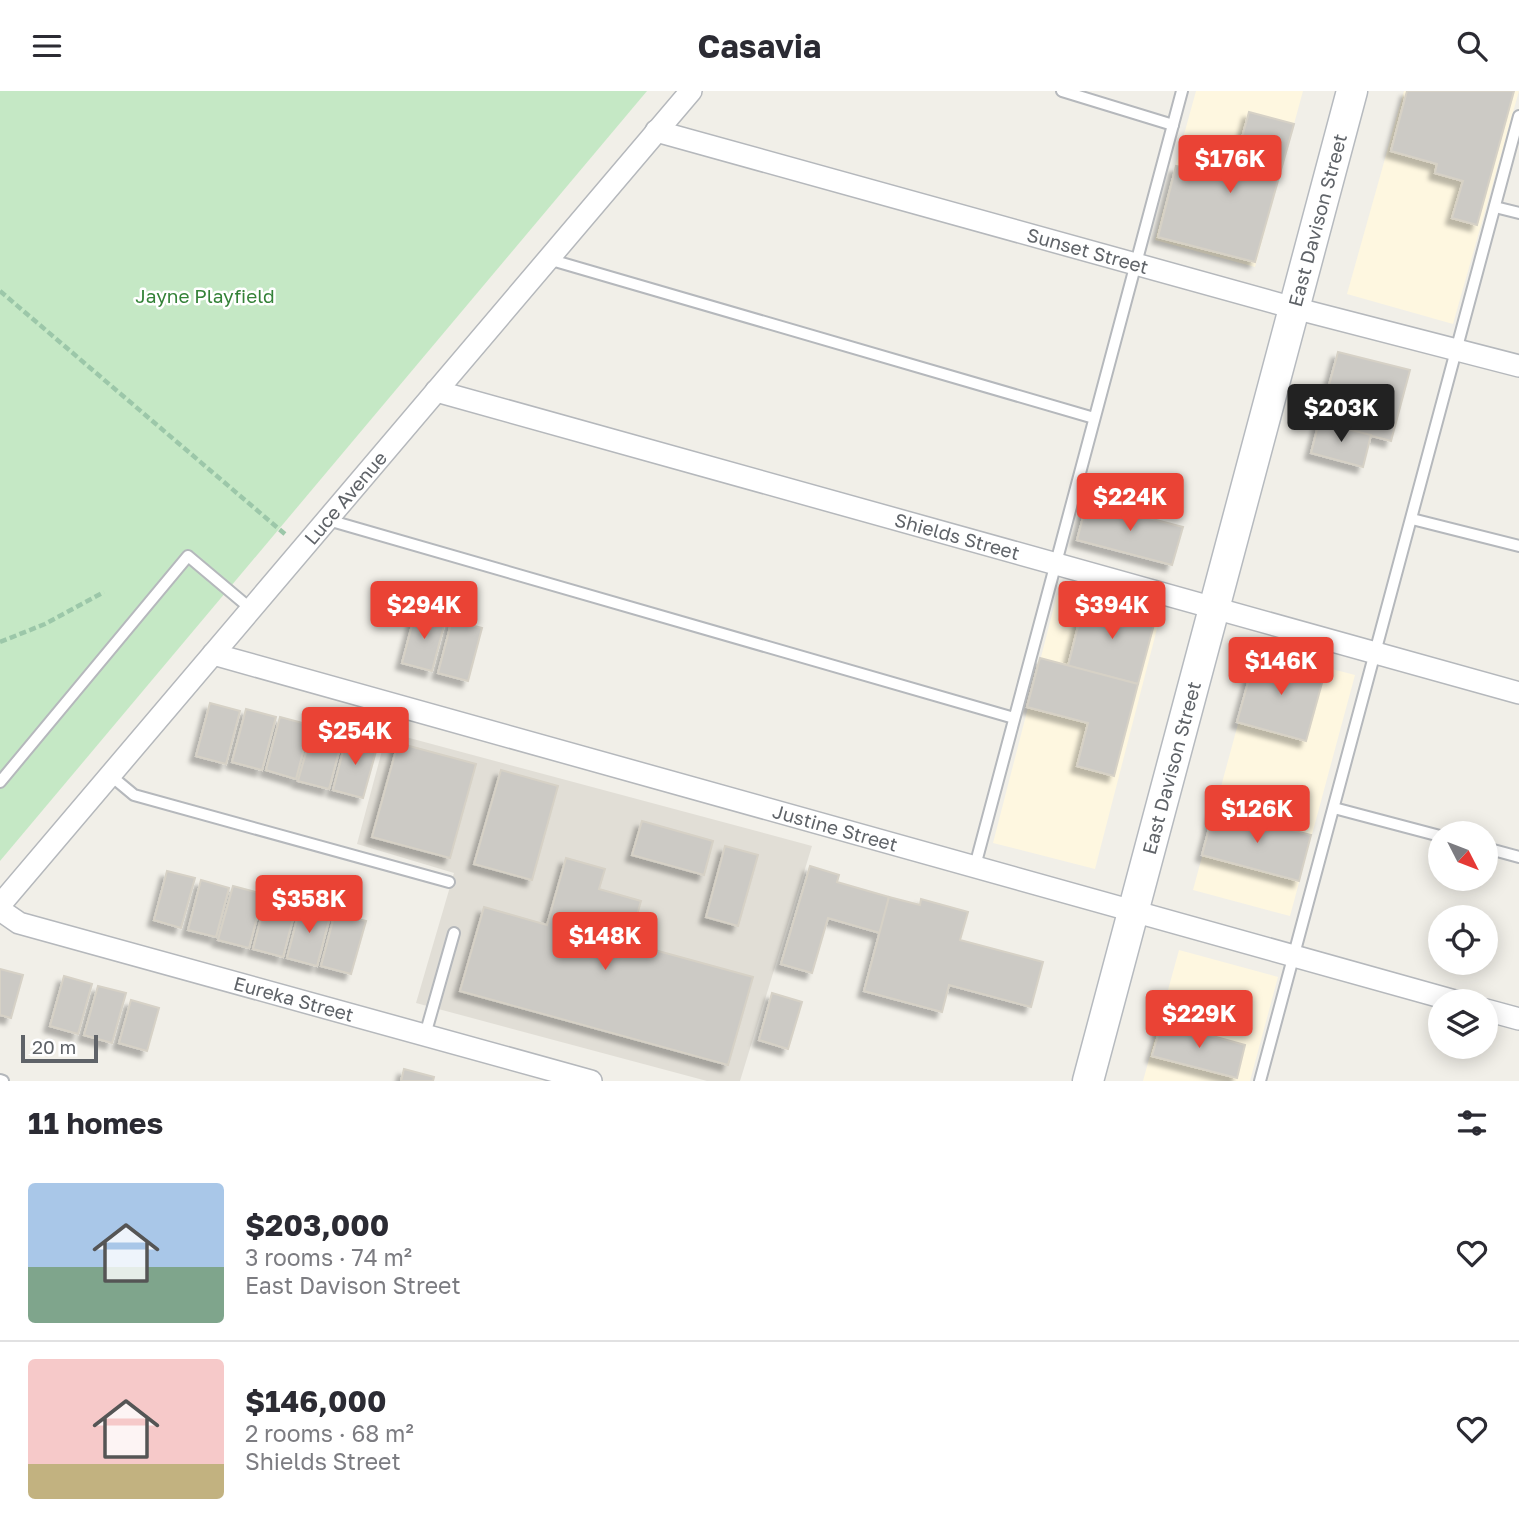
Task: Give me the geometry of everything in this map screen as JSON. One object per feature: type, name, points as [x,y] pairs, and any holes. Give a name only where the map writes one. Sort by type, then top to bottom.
[{"type":"main road","name":"East Davison Street","points":[[1088,1081],[1352,91]]},
{"type":"street","name":"Luce Avenue","points":[[0,908],[691,91]]},
{"type":"street","name":"Sunset Street","points":[[656,131],[1294,308],[1519,366]]},
{"type":"street","name":"Shields Street","points":[[436,391],[1519,693]]},
{"type":"street","name":"Justine Street","points":[[213,654],[1428,993]]},
{"type":"street","name":"Eureka Street","points":[[0,908],[19,923],[591,1081]]},
{"type":"street","points":[[1498,1013],[1519,1019]]},
{"type":"lane","points":[[1062,91],[1173,125]]},
{"type":"lane","points":[[975,866],[1182,91]]},
{"type":"lane","points":[[1260,1081],[1519,116]]},
{"type":"lane","points":[[1495,207],[1519,213]]},
{"type":"lane","points":[[548,259],[1094,418]]},
{"type":"lane","points":[[1412,519],[1519,546]]},
{"type":"lane","points":[[328,520],[1014,718]]},
{"type":"lane","points":[[0,782],[188,556],[251,609]]},
{"type":"lane","points":[[110,775],[134,795],[449,882]]},
{"type":"lane","points":[[1334,809],[1428,833]]},
{"type":"lane","points":[[1498,851],[1519,857]]},
{"type":"lane","points":[[425,1035],[454,933]]},
{"type":"path","points":[[0,291],[303,549]]},
{"type":"path","points":[[0,642],[45,624],[104,592]]},
{"type":"shaded area","points":[[1196,91],[1303,91],[1255,267],[1155,240]]},
{"type":"shaded area","points":[[1404,91],[1519,91],[1453,324],[1347,294]]},
{"type":"shaded area","points":[[1057,595],[1159,621],[1095,869],[993,843]]},
{"type":"shaded area","points":[[1258,650],[1355,675],[1290,916],[1193,890]]},
{"type":"shaded area","points":[[387,732],[812,846],[740,1081],[707,1081],[416,1003],[454,873],[357,844]]},
{"type":"shaded area","points":[[1179,950],[1278,977],[1250,1081],[1143,1081]]},
{"type":"green space","name":"Jayne Playfield","points":[[0,91],[647,91],[0,861]]},
{"type":"building","points":[[1407,91],[1514,91],[1477,225],[1452,218],[1463,181],[1435,173],[1437,164],[1391,151]]},
{"type":"building","points":[[1249,112],[1294,124],[1255,262],[1158,237],[1176,166],[1231,178]]},
{"type":"building","points":[[1338,352],[1410,370],[1391,441],[1319,422]]},
{"type":"building","points":[[1319,422],[1371,435],[1363,467],[1311,453]]},
{"type":"building","points":[[1087,502],[1183,527],[1172,565],[1077,540]]},
{"type":"building","points":[[1085,599],[1156,617],[1138,684],[1068,666]]},
{"type":"building","points":[[416,610],[446,618],[432,671],[402,663]]},
{"type":"building","points":[[452,620],[482,628],[468,681],[438,673]]},
{"type":"building","points":[[1256,654],[1325,672],[1306,741],[1237,722]]},
{"type":"building","points":[[1040,658],[1138,684],[1114,776],[1077,766],[1088,723],[1027,707]]},
{"type":"building","points":[[210,703],[240,711],[226,764],[196,756]]},
{"type":"building","points":[[246,709],[276,717],[262,770],[232,762]]},
{"type":"building","points":[[280,717],[310,725],[296,779],[266,770]]},
{"type":"building","points":[[313,728],[343,736],[329,789],[298,781]]},
{"type":"building","points":[[347,736],[378,744],[363,798],[333,790]]},
{"type":"building","points":[[398,743],[476,764],[450,858],[372,837]]},
{"type":"building","points":[[501,770],[558,786],[532,880],[474,864]]},
{"type":"building","points":[[1214,810],[1311,835],[1299,881],[1202,855]]},
{"type":"building","points":[[642,821],[713,841],[704,875],[632,855]]},
{"type":"building","points":[[725,846],[758,855],[738,926],[706,917]]},
{"type":"building","points":[[566,858],[605,869],[599,889],[641,901],[629,943],[753,977],[728,1065],[460,991],[484,907],[547,925]]},
{"type":"building","points":[[810,866],[839,875],[837,882],[889,897],[880,933],[828,918],[812,973],[781,964]]},
{"type":"building","points":[[167,871],[195,878],[181,928],[154,920]]},
{"type":"building","points":[[201,880],[229,888],[216,937],[188,930]]},
{"type":"building","points":[[233,886],[263,894],[249,948],[218,940]]},
{"type":"building","points":[[267,895],[297,903],[283,957],[253,949]]},
{"type":"building","points":[[889,897],[920,905],[921,899],[968,912],[960,940],[1043,962],[1031,1007],[949,985],[942,1012],[864,991]]},
{"type":"building","points":[[301,904],[331,912],[317,966],[287,958]]},
{"type":"building","points":[[335,913],[366,921],[351,974],[321,966]]},
{"type":"building","points":[[0,969],[23,975],[11,1018],[0,1015]]},
{"type":"building","points":[[64,976],[92,984],[78,1034],[50,1026]]},
{"type":"building","points":[[98,986],[126,993],[112,1043],[84,1035]]},
{"type":"building","points":[[772,993],[802,1002],[788,1049],[759,1040]]},
{"type":"building","points":[[131,1000],[159,1008],[147,1051],[119,1043]]},
{"type":"building","points":[[1162,1022],[1245,1045],[1237,1078],[1152,1056]]},
{"type":"building","points":[[404,1069],[434,1077],[433,1081],[401,1081]]}]
